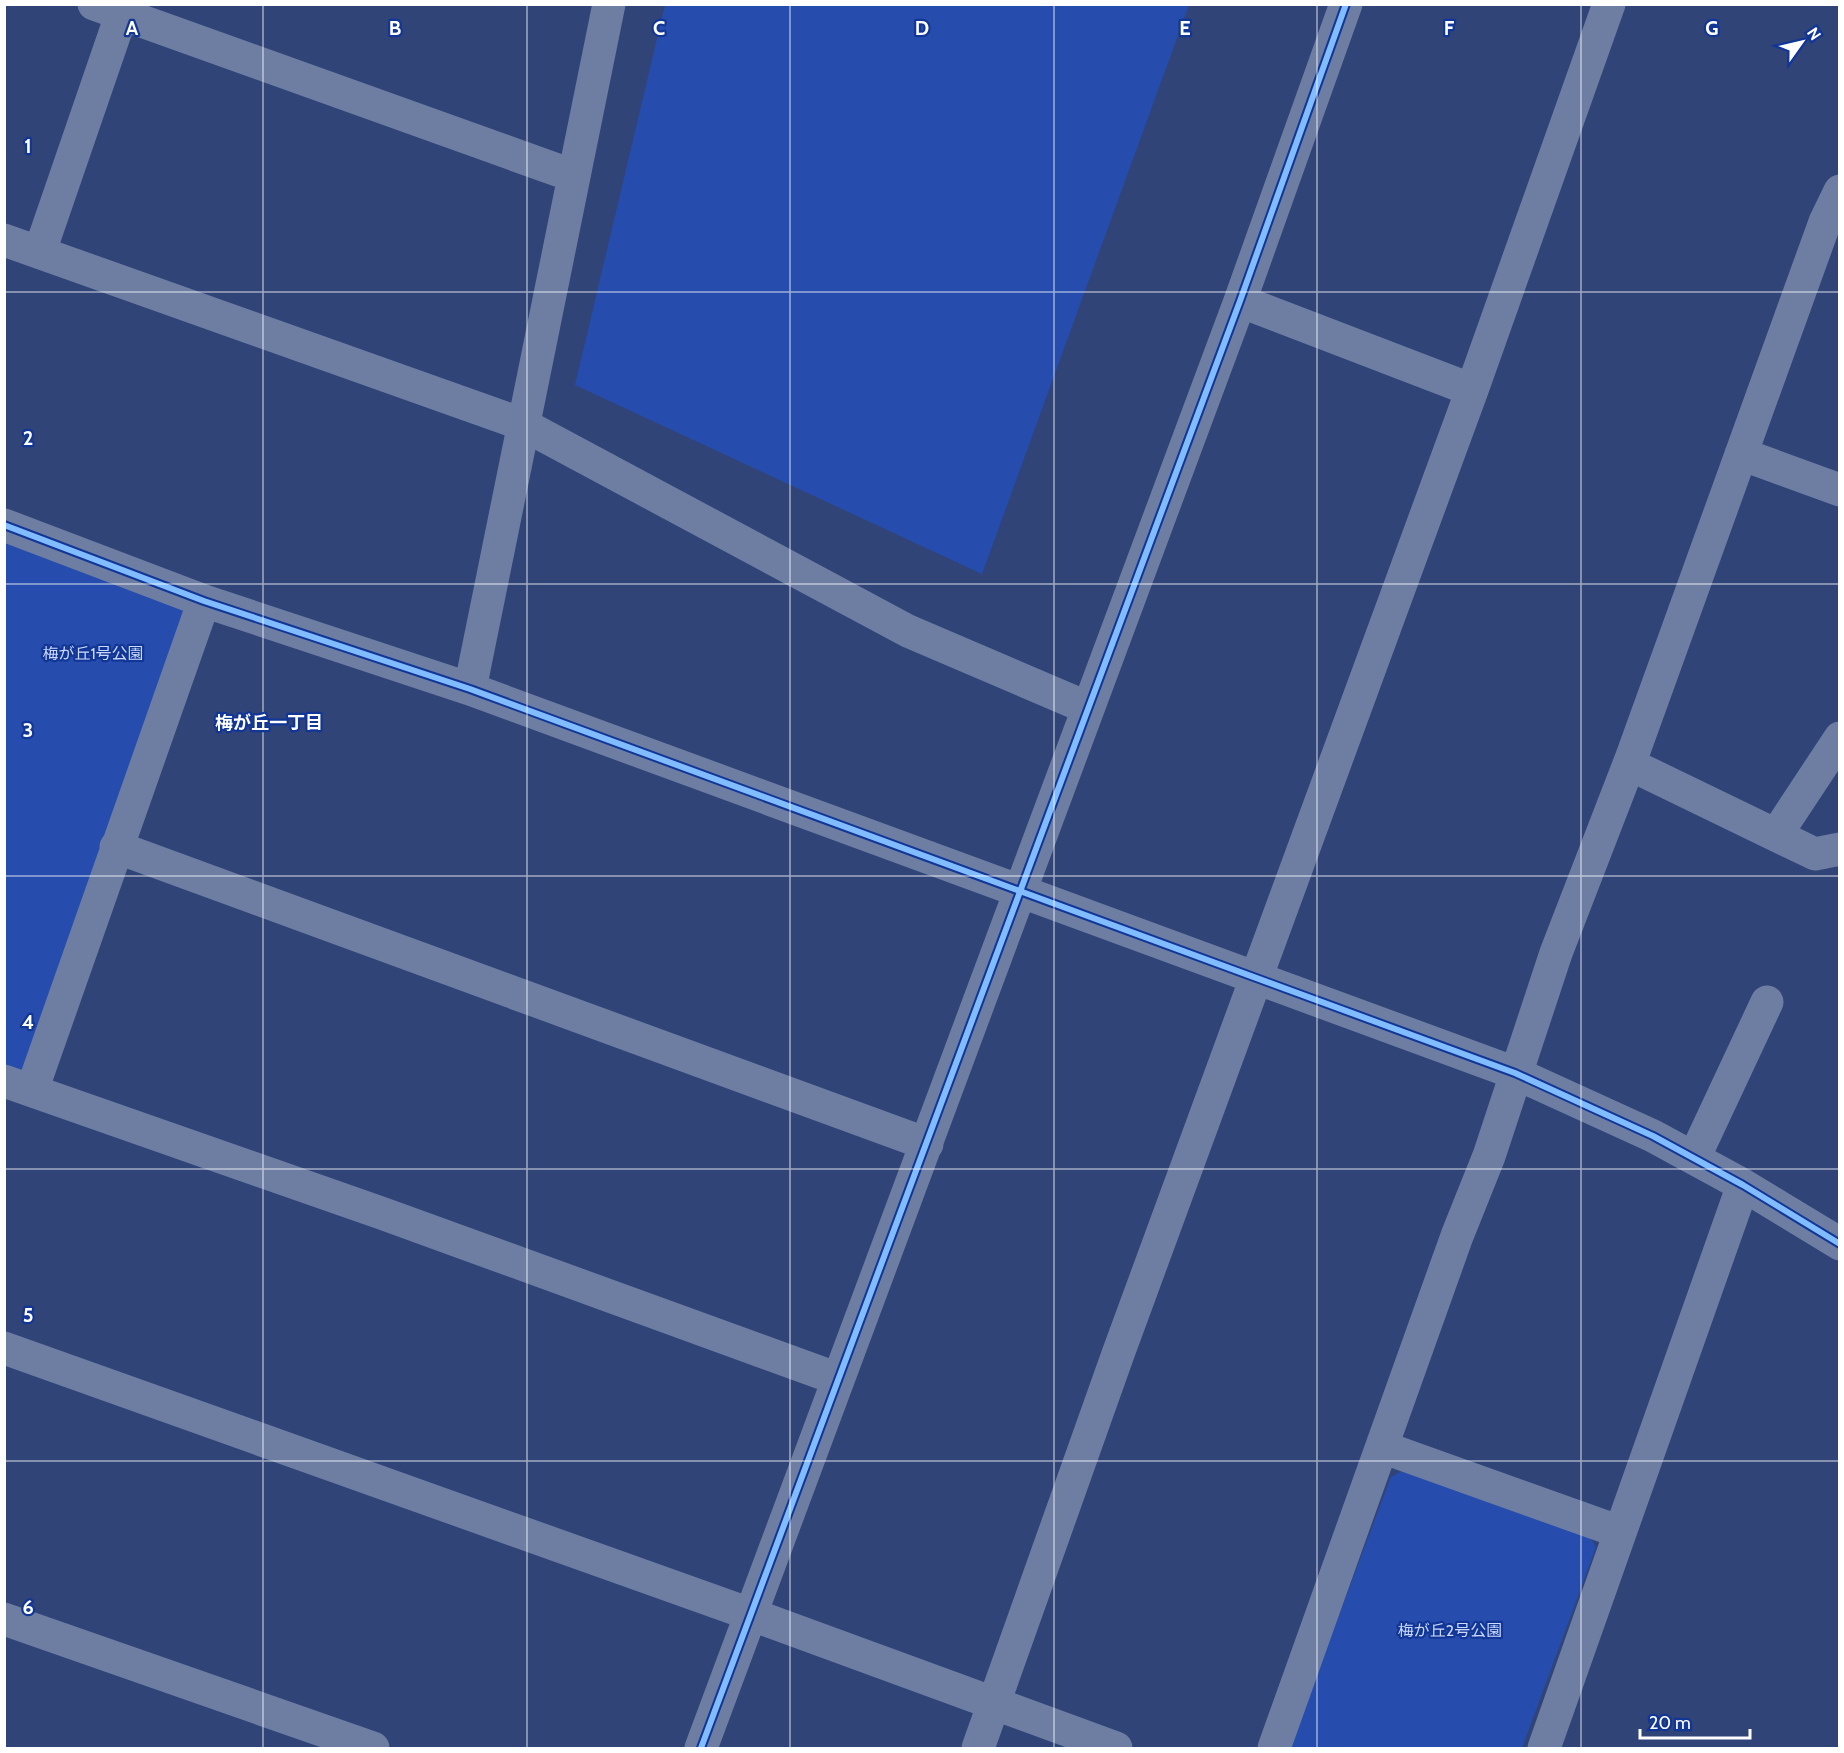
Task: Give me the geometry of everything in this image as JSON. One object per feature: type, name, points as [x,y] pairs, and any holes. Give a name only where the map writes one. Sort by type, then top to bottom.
[{"type":"street","points":[[470,689],[609,4]]},
{"type":"street","points":[[701,1749],[1240,301],[1346,4]]},
{"type":"street","points":[[978,1749],[1256,976],[1472,390],[1609,4]]},
{"type":"street","points":[[40,251],[114,8],[574,176]]},
{"type":"street","points":[[1274,1749],[1457,1236],[1490,1156],[1515,1073],[1556,953],[1629,764],[1741,454],[1832,224],[1839,191]]},
{"type":"street","points":[[4,240],[522,424],[908,631],[1088,708]]},
{"type":"street","points":[[1240,301],[1472,390]]},
{"type":"street","points":[[1741,454],[1839,490]]},
{"type":"street","points":[[4,525],[204,601],[470,689],[1515,1073],[1653,1136],[1743,1185],[1839,1244]]},
{"type":"street","points":[[204,601],[116,847],[18,1086],[384,1214],[838,1380]]},
{"type":"street","points":[[1776,835],[1839,738]]},
{"type":"street","points":[[1629,764],[1815,854],[1839,849]]},
{"type":"street","points":[[116,847],[927,1144]]},
{"type":"street","points":[[1694,1158],[1767,1002]]},
{"type":"street","points":[[1544,1749],[1743,1185]]},
{"type":"street","points":[[4,1348],[750,1614],[1116,1749]]},
{"type":"street","points":[[1382,1447],[1620,1532]]},
{"type":"street","points":[[4,1619],[373,1749]]},
{"type":"green space","points":[[665,5],[1189,5],[982,574],[575,385]]},
{"type":"green space","name":"梅が丘1号公園","points":[[5,525],[204,601],[32,1090],[5,1081]]},
{"type":"green space","name":"梅が丘2号公園","points":[[1406,1469],[1588,1534],[1596,1547],[1522,1748],[1289,1748],[1391,1477]]},
{"type":"cycle path","points":[[701,1748],[1240,301],[1346,4]]},
{"type":"cycle path","points":[[4,525],[204,601],[470,689],[1515,1073],[1653,1136],[1743,1185],[1840,1244]]},
{"type":"district","name":"梅が丘一丁目","points":[[269,723]]}]
